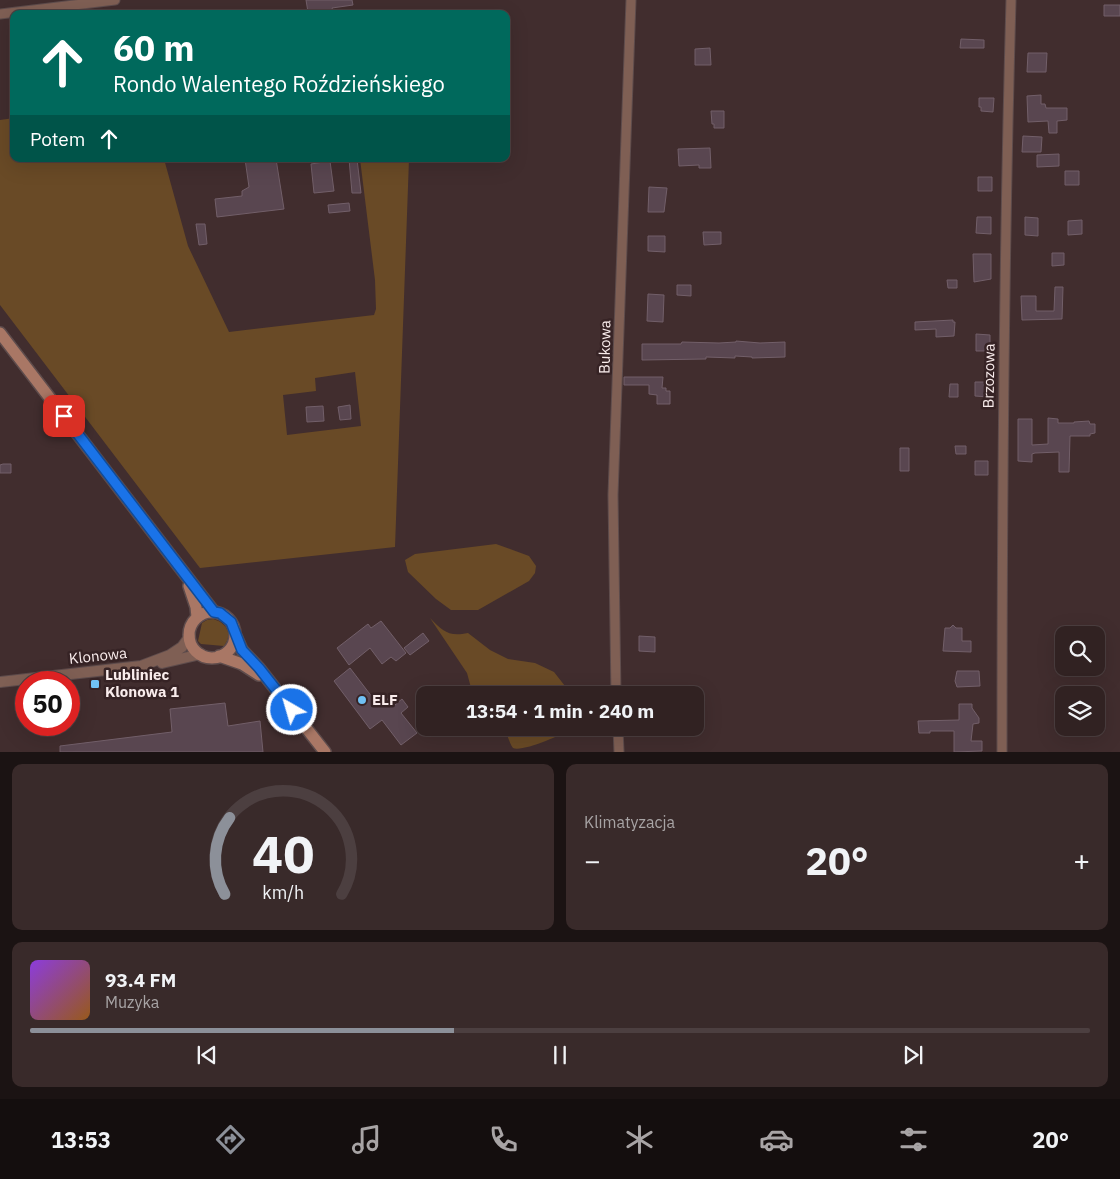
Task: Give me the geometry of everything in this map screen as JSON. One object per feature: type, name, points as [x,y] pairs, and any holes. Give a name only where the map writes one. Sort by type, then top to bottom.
[{"type":"main road","points":[[0,333],[214,612]]},
{"type":"main road","points":[[176,560],[191,592],[198,618]]},
{"type":"main road","points":[[235,634],[231,648],[226,653],[212,658],[201,654],[193,647],[190,636],[192,626],[198,618],[207,612],[220,613],[231,622],[242,650],[271,683],[325,752]]},
{"type":"main road","points":[[219,656],[242,664],[271,683]]},
{"type":"street","points":[[33,10],[115,0]]},
{"type":"street","name":"Bukowa","points":[[616,686],[614,495],[632,0]]},
{"type":"street","name":"Brzozowa","points":[[1002,752],[1002,409],[1011,0]]},
{"type":"street","name":"Klonowa","points":[[0,682],[142,666],[170,655],[182,647],[190,636]]},
{"type":"street","points":[[142,666],[201,654]]},
{"type":"street","points":[[618,736],[619,752]]},
{"type":"shaded area","points":[[10,119],[10,162],[165,162],[188,246],[229,332],[374,315],[376,309],[375,280],[360,162],[409,162],[395,547],[200,568],[0,305],[0,120]],"holes":[[[355,372],[361,426],[287,435],[283,395],[316,391],[315,378]]]},
{"type":"shaded area","points":[[496,544],[529,556],[536,566],[535,573],[529,581],[478,610],[451,610],[436,599],[408,572],[405,560],[415,554]]},
{"type":"shaded area","points":[[430,618],[446,632],[455,634],[468,633],[490,650],[508,659],[535,663],[554,672],[565,686],[471,686],[467,673]]},
{"type":"shaded area","points":[[213,619],[222,623],[227,630],[228,637],[224,646],[201,644],[198,641],[202,623]]},
{"type":"shaded area","points":[[507,736],[557,736],[525,748],[513,748]]},
{"type":"building","points":[[306,0],[352,0],[353,5],[332,8],[333,10],[308,10]]},
{"type":"building","points":[[1104,5],[1120,5],[1120,16],[1104,16]]},
{"type":"building","points":[[961,39],[984,40],[984,48],[960,48]]},
{"type":"building","points":[[710,48],[711,65],[695,65],[695,49]]},
{"type":"building","points":[[1028,53],[1047,53],[1046,72],[1027,72]]},
{"type":"building","points":[[1041,95],[1041,104],[1045,104],[1046,108],[1067,108],[1067,120],[1057,121],[1057,133],[1049,133],[1048,121],[1028,122],[1027,96]]},
{"type":"building","points":[[979,98],[994,98],[993,112],[981,111]]},
{"type":"building","points":[[711,111],[724,111],[724,128],[714,128]]},
{"type":"building","points":[[1023,136],[1042,137],[1041,152],[1022,152]]},
{"type":"building","points":[[710,148],[711,168],[699,168],[699,165],[679,166],[678,149]]},
{"type":"building","points":[[1059,154],[1059,166],[1037,167],[1037,155]]},
{"type":"building","points":[[245,162],[276,162],[284,209],[217,217],[215,199],[242,196],[242,191],[249,187]]},
{"type":"building","points":[[330,162],[334,191],[314,193],[311,164]]},
{"type":"building","points":[[349,162],[357,162],[361,193],[352,193]]},
{"type":"building","points":[[1065,171],[1079,171],[1079,185],[1065,185]]},
{"type":"building","points":[[978,177],[992,177],[992,191],[978,191]]},
{"type":"building","points":[[649,187],[667,188],[664,212],[648,212]]},
{"type":"building","points":[[349,203],[350,211],[329,213],[328,205]]},
{"type":"building","points":[[977,217],[991,217],[991,234],[976,233]]},
{"type":"building","points":[[1025,217],[1038,218],[1038,236],[1025,235]]},
{"type":"building","points":[[1082,220],[1082,234],[1068,235],[1068,221]]},
{"type":"building","points":[[196,224],[205,224],[207,244],[199,245]]},
{"type":"building","points":[[703,232],[721,232],[721,244],[704,245]]},
{"type":"building","points":[[648,236],[665,236],[665,252],[648,251]]},
{"type":"building","points":[[1052,253],[1064,253],[1064,265],[1052,266]]},
{"type":"building","points":[[973,254],[991,254],[991,279],[974,282]]},
{"type":"building","points":[[947,280],[957,280],[957,288],[948,288]]},
{"type":"building","points":[[677,285],[691,285],[691,296],[677,295]]},
{"type":"building","points":[[1055,287],[1063,287],[1062,319],[1022,320],[1021,296],[1036,296],[1036,311],[1054,311]]},
{"type":"building","points":[[648,294],[664,295],[663,322],[647,321]]},
{"type":"building","points":[[953,320],[955,322],[954,336],[936,337],[936,329],[915,330],[915,322]]},
{"type":"building","points":[[976,334],[990,335],[990,351],[976,351]]},
{"type":"building","points":[[736,341],[760,343],[785,342],[785,357],[752,358],[735,356],[735,358],[706,357],[706,359],[642,360],[642,344]]},
{"type":"building","points":[[624,377],[663,377],[662,388],[670,391],[670,404],[657,404],[657,395],[649,394],[649,385],[624,385]]},
{"type":"building","points":[[975,382],[990,382],[989,397],[975,396]]},
{"type":"building","points":[[950,384],[958,384],[958,397],[949,397]]},
{"type":"building","points":[[350,405],[351,419],[340,420],[338,407]]},
{"type":"building","points":[[323,406],[324,421],[307,422],[306,407]]},
{"type":"building","points":[[1048,418],[1058,419],[1058,423],[1089,421],[1090,424],[1095,424],[1095,433],[1090,434],[1090,436],[1070,436],[1069,472],[1059,472],[1059,452],[1035,453],[1032,454],[1032,462],[1018,461],[1018,419],[1032,419],[1032,445],[1048,444]]},
{"type":"building","points":[[955,446],[966,446],[966,454],[956,454]]},
{"type":"building","points":[[900,448],[909,448],[909,471],[900,471]]},
{"type":"building","points":[[975,461],[988,461],[988,475],[975,475]]},
{"type":"building","points":[[11,464],[11,473],[0,473],[0,465]]},
{"type":"building","points":[[381,621],[406,653],[396,661],[391,657],[382,664],[370,648],[349,665],[337,648],[368,624],[371,628]]},
{"type":"building","points":[[953,625],[956,628],[962,628],[962,641],[971,641],[971,652],[943,651],[945,628],[950,628]]},
{"type":"building","points":[[423,633],[429,641],[410,655],[404,648]]},
{"type":"building","points":[[639,636],[655,637],[655,652],[639,651]]},
{"type":"building","name":"ELF","points":[[350,668],[379,706],[390,697],[395,705],[402,699],[408,707],[401,713],[416,734],[401,745],[382,720],[370,729],[334,681]]},
{"type":"building","points":[[957,671],[979,671],[980,686],[957,687],[955,681]]},
{"type":"building","points":[[225,703],[228,726],[260,721],[263,752],[60,752],[60,746],[172,732],[170,709]]},
{"type":"building","points":[[959,704],[972,704],[972,708],[979,718],[979,723],[973,724],[971,741],[982,741],[982,751],[954,752],[954,731],[919,733],[918,721],[959,720]]},
{"type":"place","name":"Lubliniec Klonowa 1","points":[[95,684]]},
{"type":"place","name":"ELF","points":[[362,700]]},
{"type":"route","points":[[64,416],[214,612],[220,613],[231,622],[242,650],[259,668],[292,710]]}]
